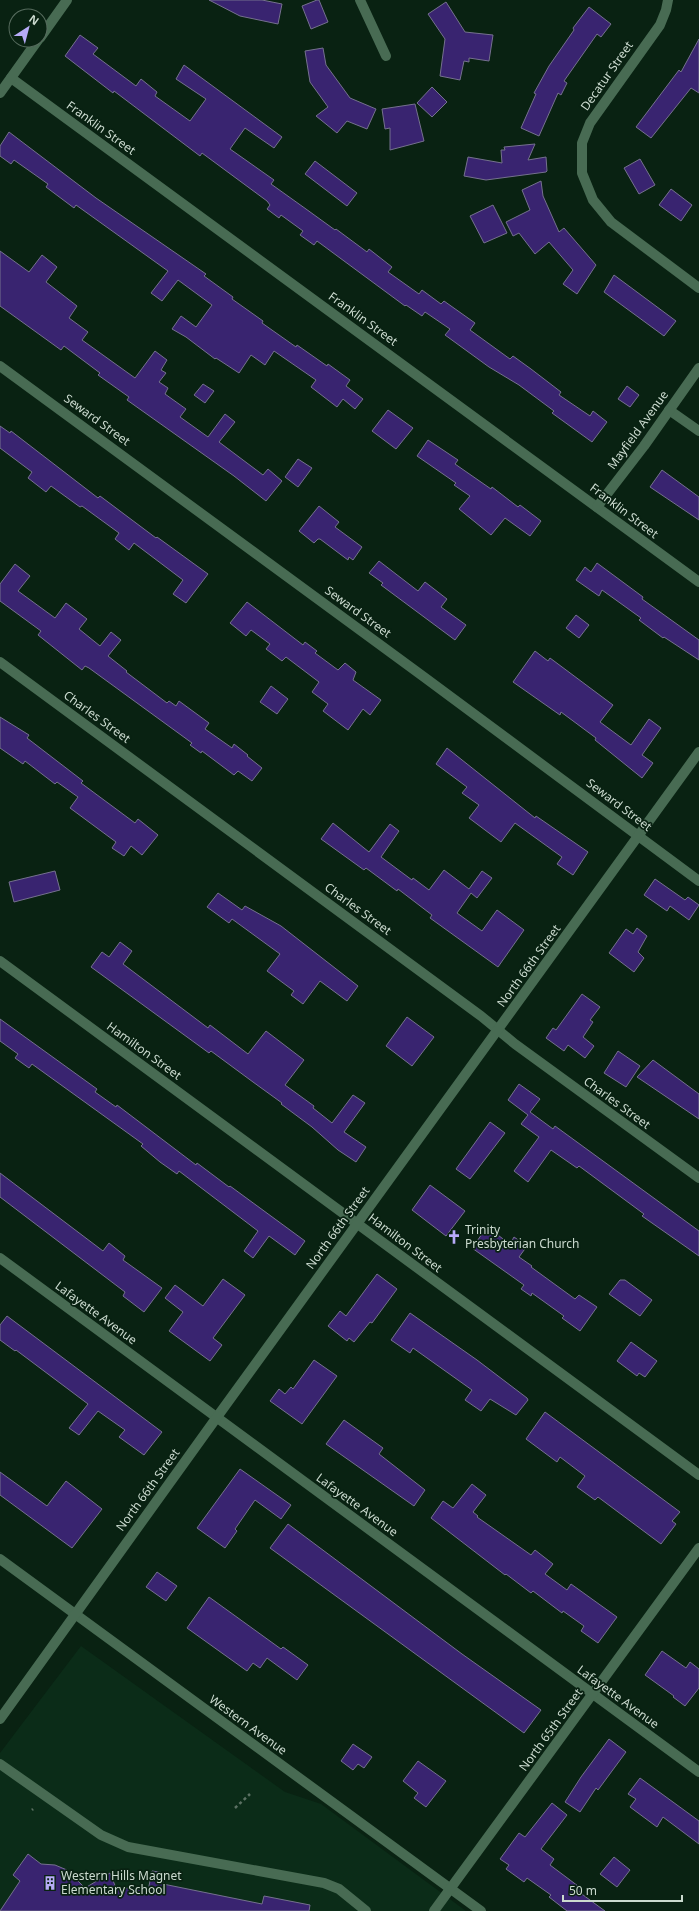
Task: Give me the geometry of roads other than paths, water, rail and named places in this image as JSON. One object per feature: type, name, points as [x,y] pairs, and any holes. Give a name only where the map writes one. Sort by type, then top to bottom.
[{"type":"street","points":[[48,26],[67,0]]},
{"type":"street","points":[[360,0],[386,56]]},
{"type":"street","name":"Decatur Street","points":[[668,0],[666,10],[660,24],[590,123],[582,143],[582,173],[588,191],[593,200],[611,222],[699,288]]},
{"type":"street","points":[[0,93],[33,48]]},
{"type":"street","name":"Franklin Street","points":[[11,78],[699,582]]},
{"type":"street","name":"Seward Street","points":[[0,366],[640,836],[699,881]]},
{"type":"street","name":"Mayfield Avenue","points":[[597,507],[644,446],[699,368]]},
{"type":"street","points":[[669,410],[699,431]]},
{"type":"street","name":"Charles Street","points":[[0,662],[699,1178]]},
{"type":"street","name":"North 66th Street","points":[[0,1719],[59,1640],[74,1615],[216,1417],[640,836],[699,752]]},
{"type":"street","name":"Hamilton Street","points":[[0,961],[699,1475]]},
{"type":"street","name":"Lafayette Avenue","points":[[0,1258],[699,1772]]},
{"type":"street","name":"North 65th Street","points":[[434,1911],[699,1548]]},
{"type":"street","name":"Western Avenue","points":[[0,1559],[74,1615],[481,1911]]},
{"type":"street","points":[[0,1764],[101,1835],[128,1847],[324,1883],[339,1889],[366,1911]]},
{"type":"place","name":"Trinity Presbyterian Church","points":[[454,1237]]},
{"type":"place","name":"Western Hills Magnet Elementary School","points":[[50,1883]]}]
